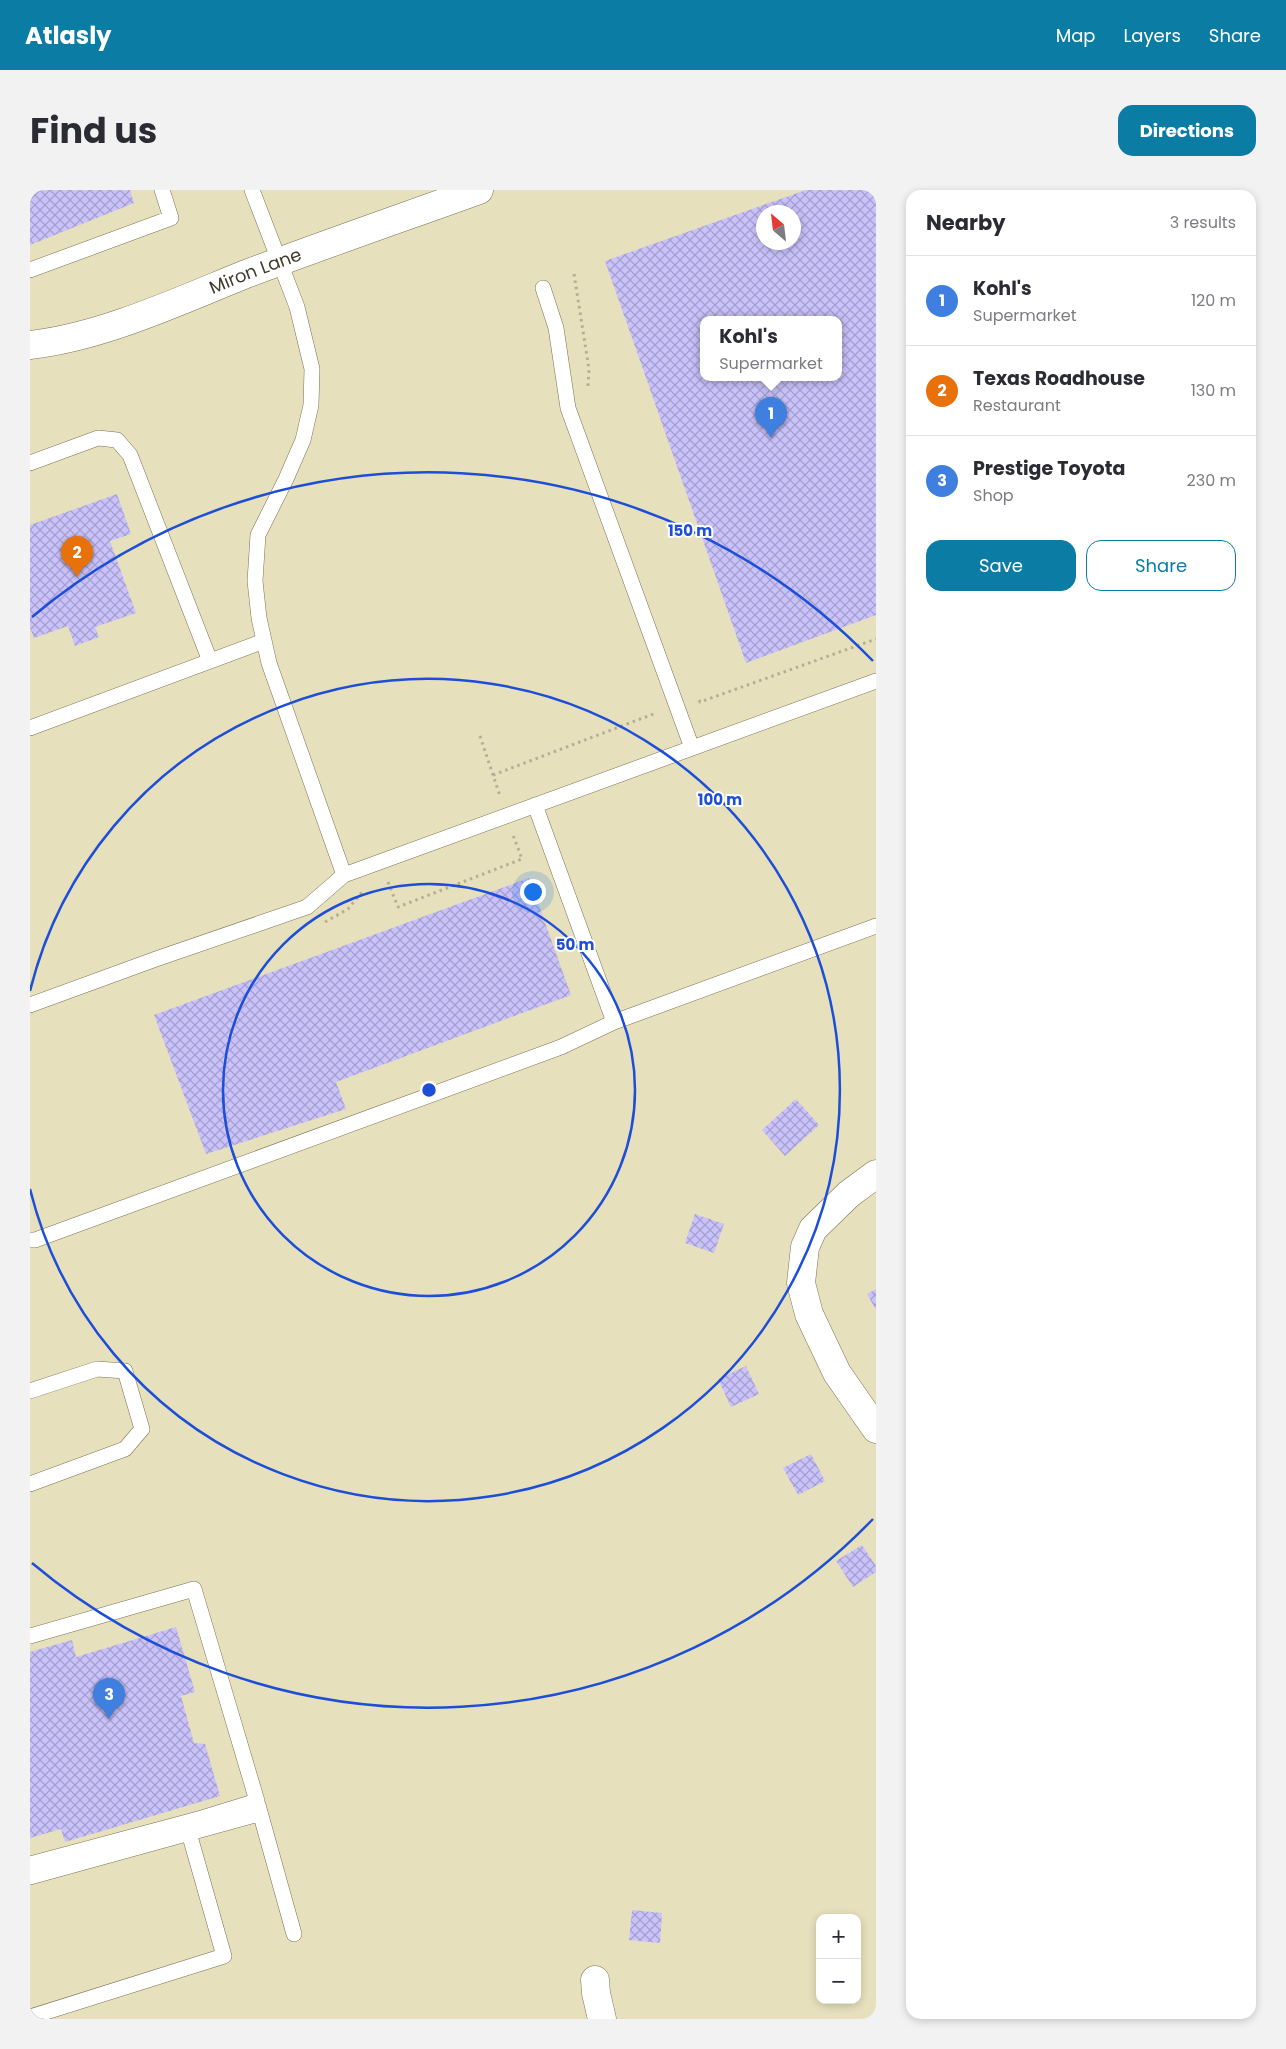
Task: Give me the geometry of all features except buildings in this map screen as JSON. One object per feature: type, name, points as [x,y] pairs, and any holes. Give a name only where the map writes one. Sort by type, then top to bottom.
[{"type":"street","name":"Miron Lane","points":[[30,345],[46,343],[119,324],[279,262],[479,190]]},
{"type":"street","points":[[876,1174],[849,1194],[813,1229],[805,1247],[801,1283],[809,1314],[837,1372],[876,1429]]},
{"type":"street","points":[[595,1980],[602,2019]]},
{"type":"lane","points":[[30,270],[171,218],[162,190]]},
{"type":"lane","points":[[252,190],[297,307],[312,369],[310,405],[303,440],[258,535],[255,581],[259,618],[269,664],[344,875]]},
{"type":"lane","points":[[543,288],[556,328],[568,408],[692,748]]},
{"type":"lane","points":[[30,463],[98,438],[116,440],[130,455],[210,661]]},
{"type":"lane","points":[[30,728],[264,641]]},
{"type":"lane","points":[[30,1005],[306,907],[344,875],[876,681]]},
{"type":"lane","points":[[535,805],[614,1022]]},
{"type":"lane","points":[[30,1240],[53,1234],[561,1047],[614,1022],[876,926]]},
{"type":"lane","points":[[30,1391],[97,1369],[125,1370],[142,1429],[125,1449],[30,1484]]},
{"type":"lane","points":[[30,1636],[194,1589],[294,1934]]},
{"type":"lane","points":[[30,1877],[189,1833],[258,1808]]},
{"type":"lane","points":[[30,1864],[193,1821],[258,1808]]},
{"type":"lane","points":[[30,2017],[224,1956],[189,1833]]},
{"type":"path","points":[[574,274],[589,369],[588,387]]},
{"type":"path","points":[[493,775],[697,695],[700,702],[876,639]]},
{"type":"place","name":"Kohl's","points":[[771,438]]},
{"type":"place","name":"Texas Roadhouse","points":[[77,577]]},
{"type":"place","name":"Prestige Toyota","points":[[109,1719]]}]
